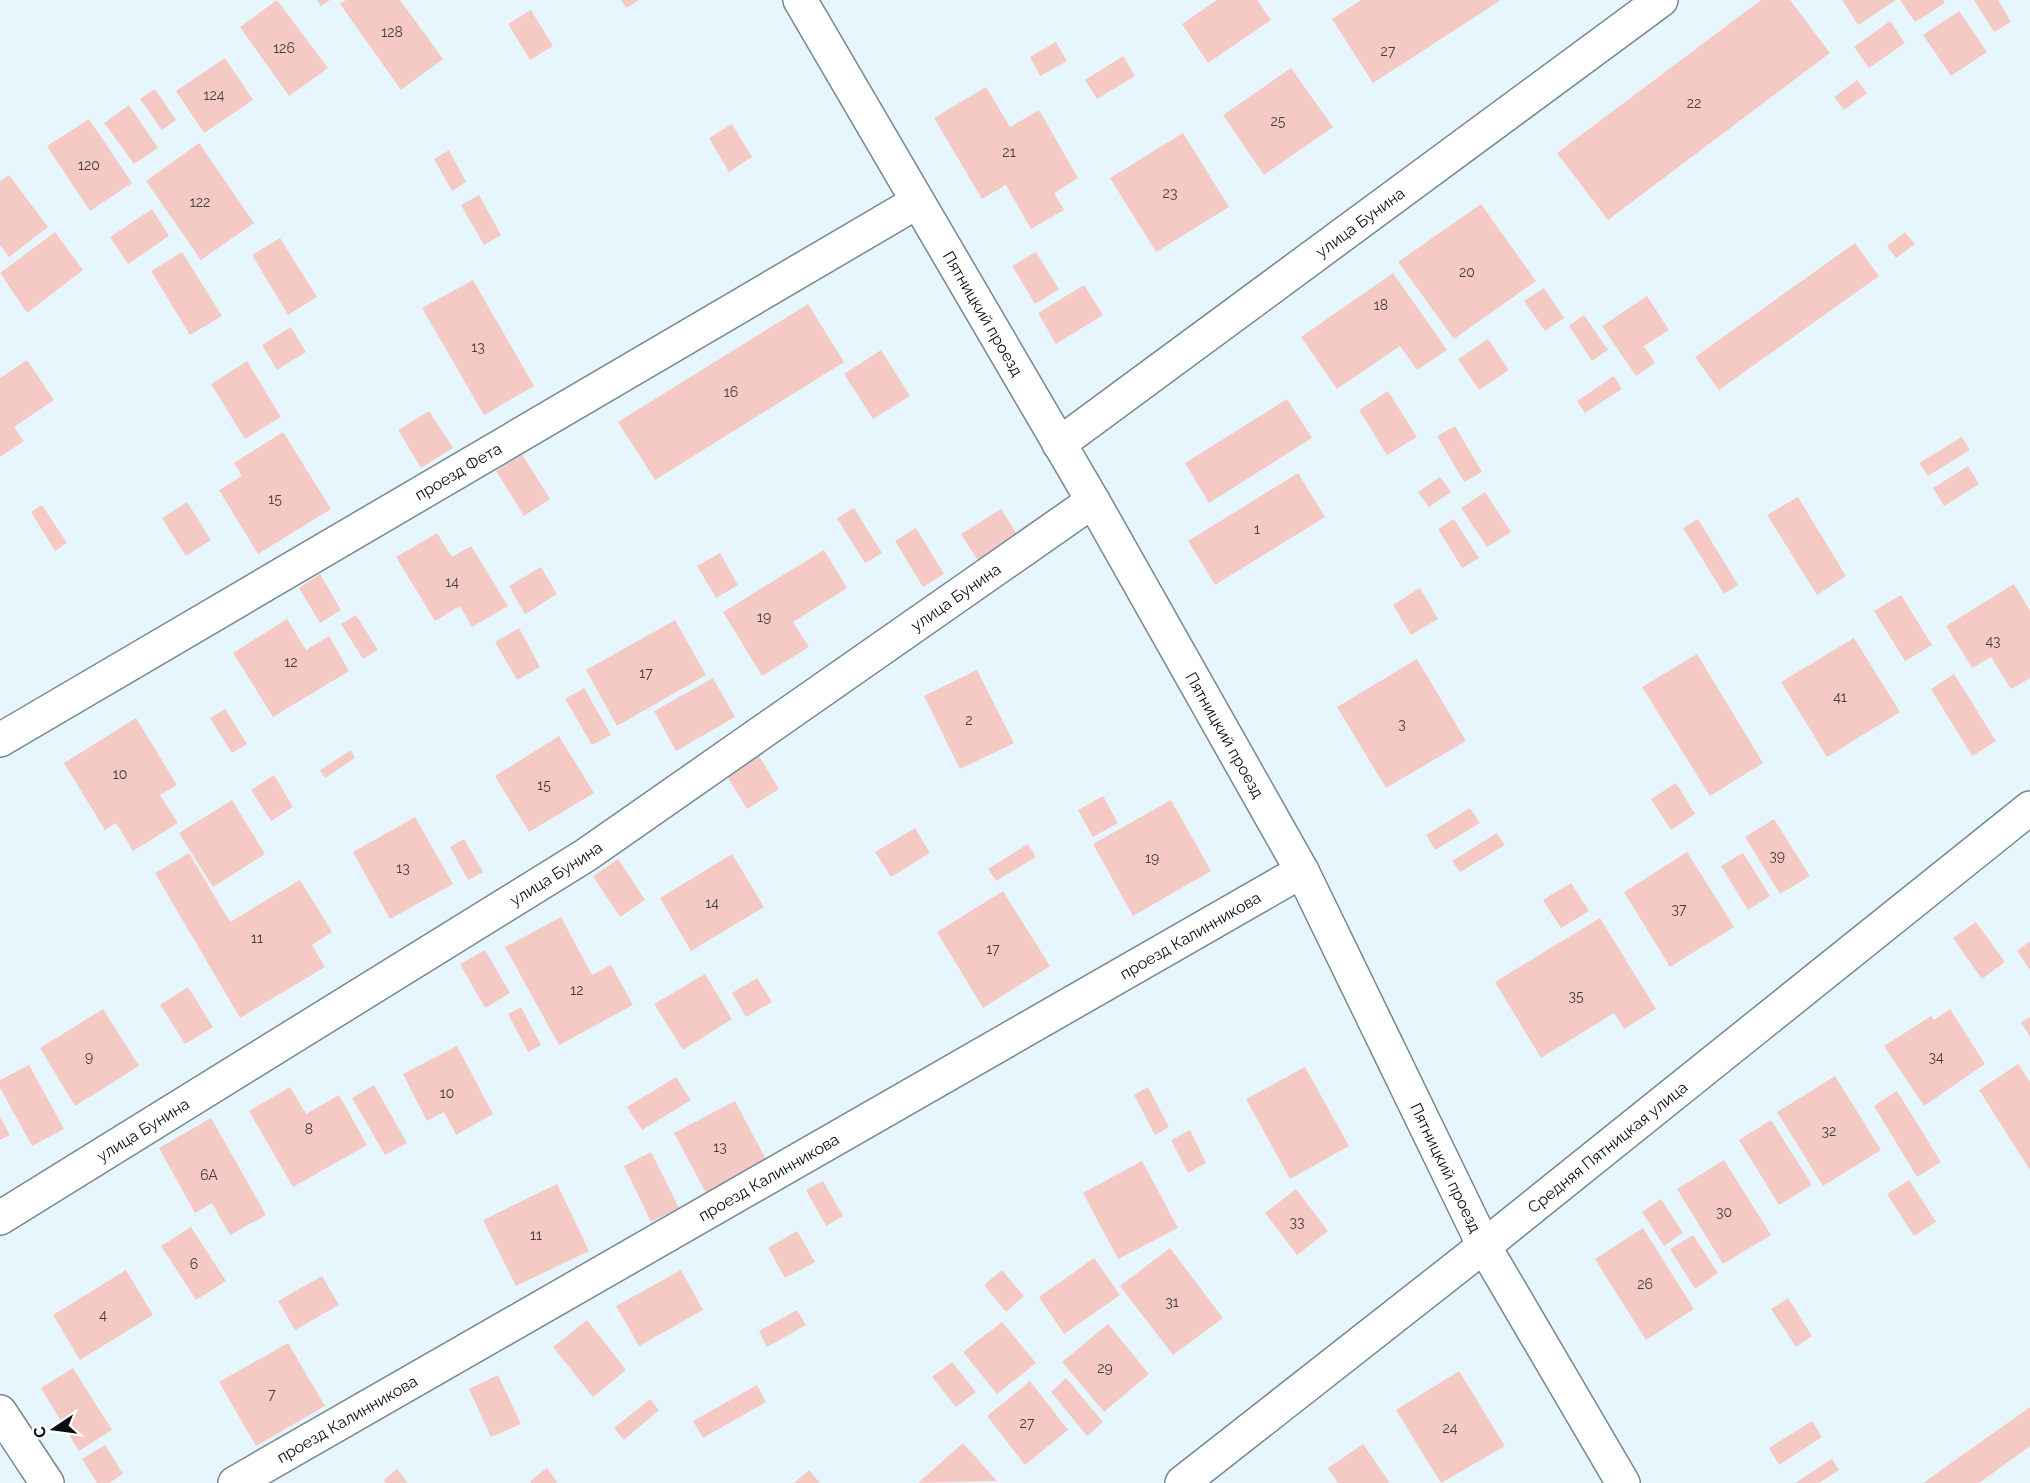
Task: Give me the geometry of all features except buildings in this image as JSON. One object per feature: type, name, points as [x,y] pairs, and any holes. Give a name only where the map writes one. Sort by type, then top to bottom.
[{"type":"street","name":"Пятницкий проезд","points":[[800,0],[1093,501],[1302,871],[1484,1246],[1623,1483]]},
{"type":"street","name":"улица Бунина","points":[[1059,444],[1661,0]]},
{"type":"street","name":"проезд Фета","points":[[0,740],[917,202]]},
{"type":"street","name":"улица Бунина","points":[[0,1218],[586,855],[1093,501]]},
{"type":"street","name":"Средняя Пятницкая улица","points":[[1182,1483],[1484,1246],[2030,808]]},
{"type":"street","name":"проезд Калинникова","points":[[235,1483],[1302,871]]},
{"type":"street","points":[[0,1412],[47,1483]]}]
